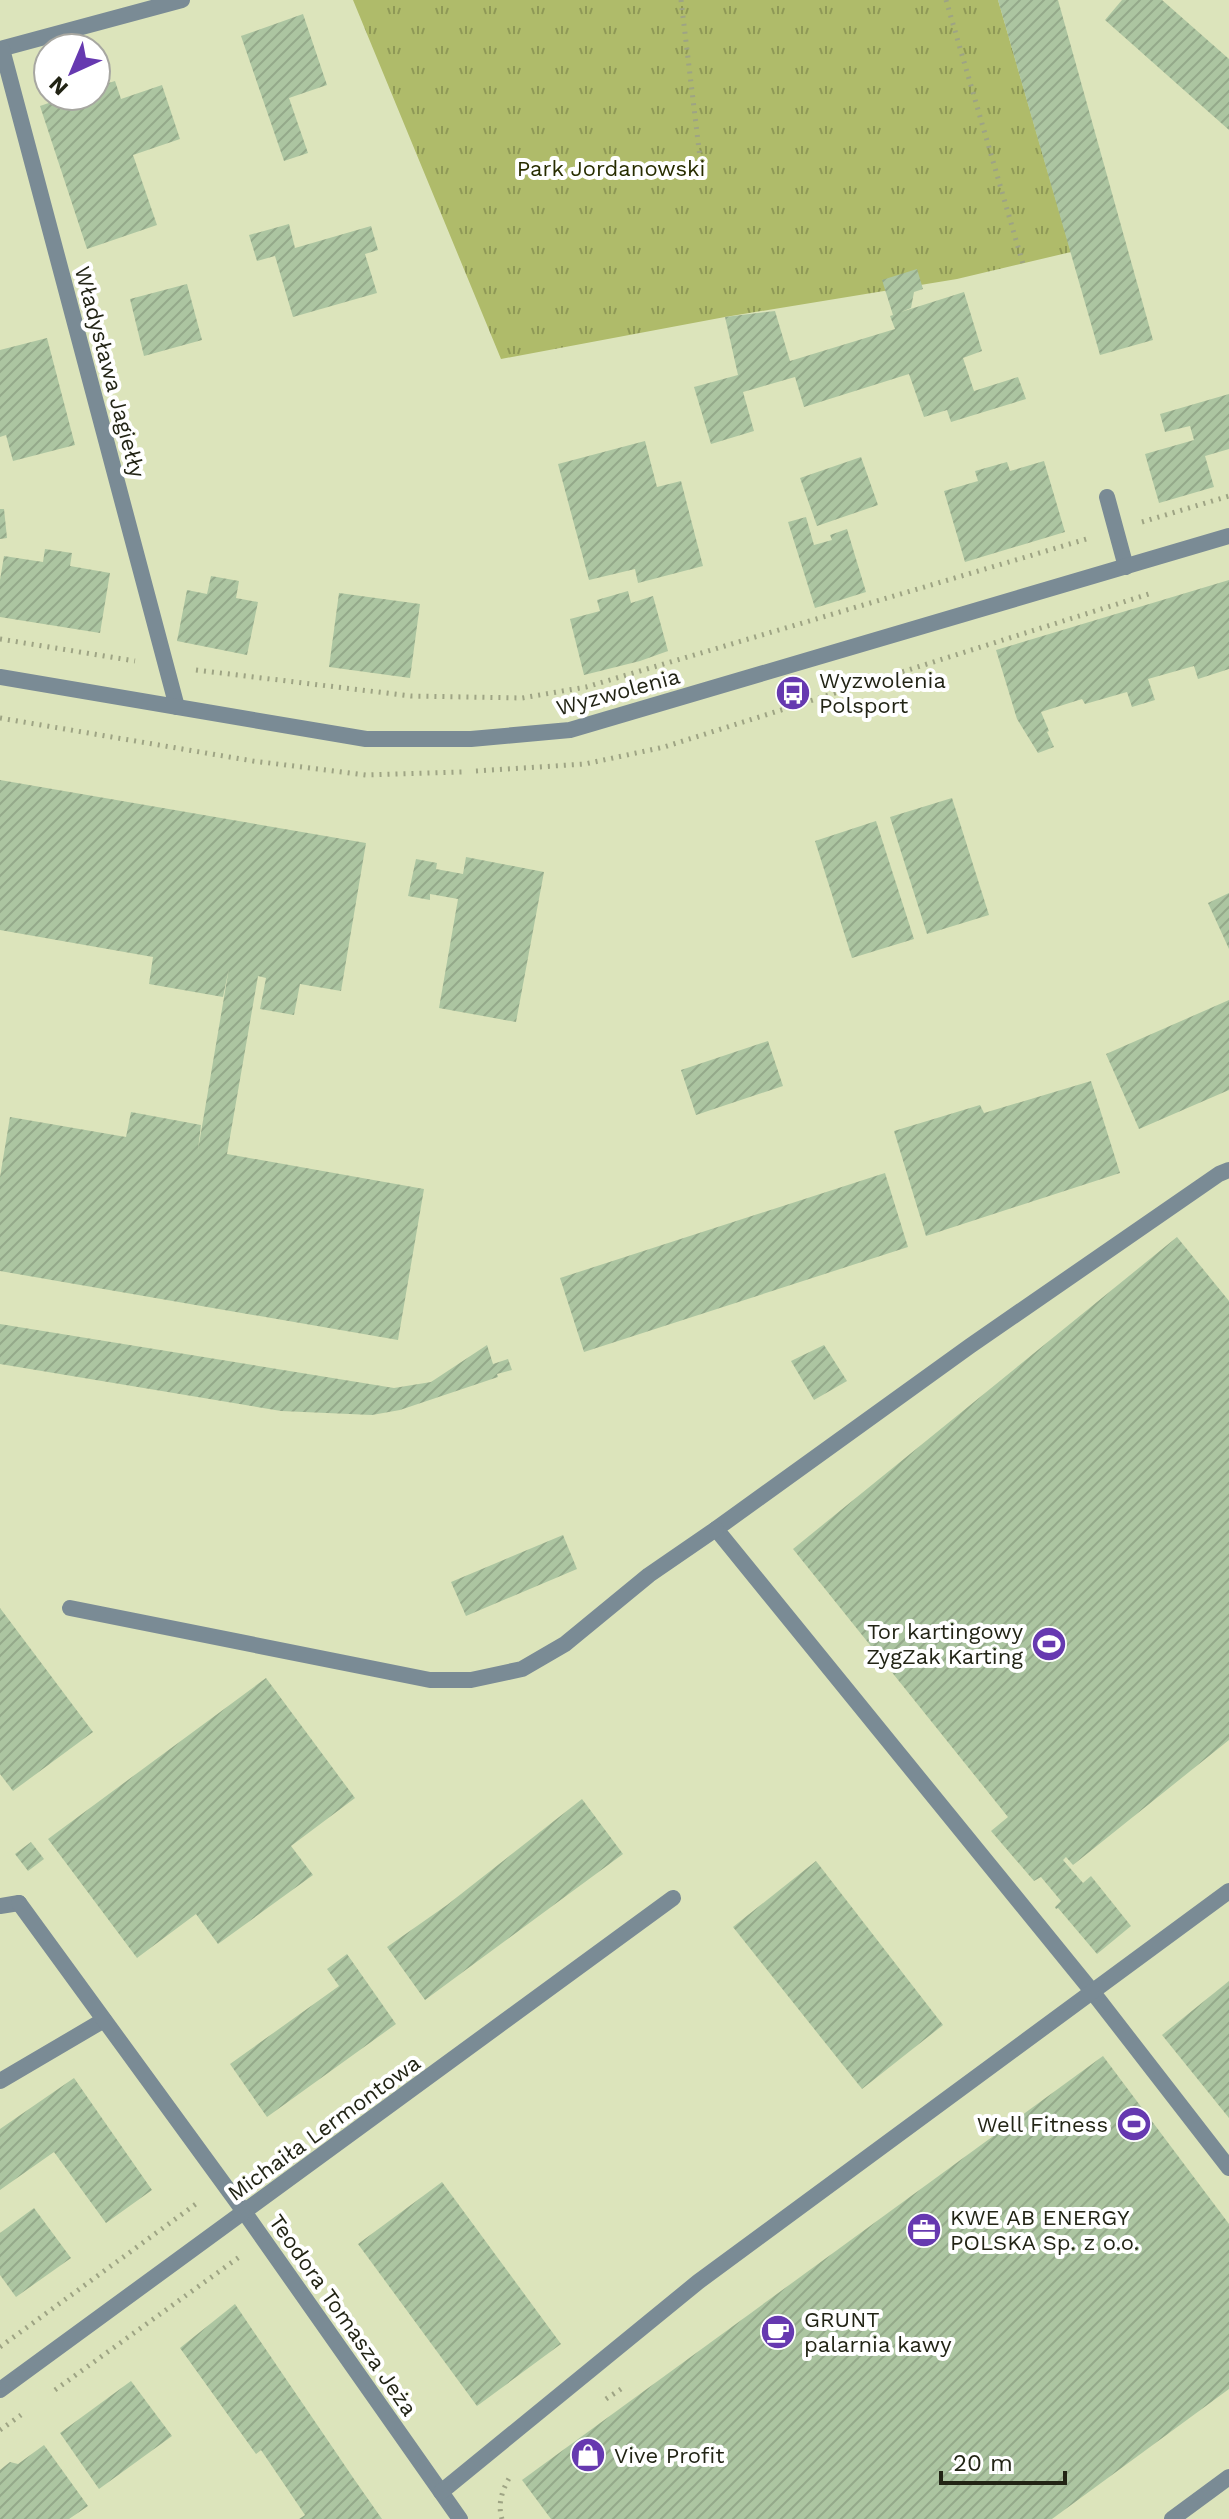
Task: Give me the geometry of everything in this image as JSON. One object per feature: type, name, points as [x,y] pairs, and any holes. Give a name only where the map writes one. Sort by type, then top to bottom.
[{"type":"street","points":[[1,49],[182,0]]},
{"type":"street","name":"Władysława Jagiełły","points":[[1,49],[177,707]]},
{"type":"street","points":[[1107,497],[1126,567]]},
{"type":"street","name":"Wyzwolenia","points":[[0,677],[366,739],[471,739],[570,730],[1229,536]]},
{"type":"street","points":[[70,1608],[430,1680],[471,1680],[522,1669],[565,1644],[649,1575],[970,1346],[1229,1170]]},
{"type":"street","points":[[716,1529],[1091,1990],[1229,2168]]},
{"type":"street","points":[[441,2492],[698,2282],[1229,1891]]},
{"type":"street","name":"Michaiła Lermontowa","points":[[0,2390],[673,1898]]},
{"type":"street","name":"Teodora Tomasza Jeża","points":[[0,1906],[19,1903],[245,2213],[460,2519]]},
{"type":"street","points":[[0,2081],[104,2020]]},
{"type":"street","points":[[1172,2519],[1229,2477]]},
{"type":"path","points":[[681,0],[701,166]]},
{"type":"path","points":[[946,0],[1023,264]]},
{"type":"path","points":[[0,639],[165,666],[411,696],[522,698],[586,687],[1229,496]]},
{"type":"path","points":[[0,2347],[204,2198]]},
{"type":"path","points":[[51,2393],[242,2255]]},
{"type":"path","points":[[600,2404],[621,2389]]},
{"type":"path","points":[[0,2430],[26,2412]]},
{"type":"path","points":[[502,2519],[499,2510],[504,2487],[517,2465]]},
{"type":"green space","name":"Park Jordanowski","points":[[353,0],[998,0],[1071,252],[957,279],[725,317],[501,359]]},
{"type":"building","points":[[998,0],[1058,0],[1153,340],[1100,355]]},
{"type":"building","points":[[1122,0],[1162,0],[1229,59],[1229,130],[1105,20]]},
{"type":"building","points":[[303,14],[327,85],[289,98],[308,153],[284,161],[241,36]]},
{"type":"building","points":[[115,81],[121,99],[162,85],[180,139],[133,155],[157,225],[87,249],[42,112],[112,112],[112,82]]},
{"type":"building","points":[[289,224],[295,248],[371,226],[378,250],[365,254],[377,293],[293,317],[275,256],[257,261],[249,235]]},
{"type":"building","points":[[917,269],[923,289],[914,292],[911,308],[901,312],[964,292],[982,351],[963,358],[974,391],[1018,377],[1026,399],[951,422],[947,410],[924,417],[909,374],[804,407],[795,377],[743,392],[754,431],[711,444],[694,387],[738,375],[725,317],[775,311],[790,361],[895,329],[882,280]]},
{"type":"building","points":[[187,284],[202,340],[144,356],[130,299]]},
{"type":"building","points":[[47,338],[75,445],[13,461],[6,435],[0,437],[0,350]]},
{"type":"building","points":[[1229,394],[1229,449],[1205,456],[1214,487],[1159,503],[1145,454],[1194,440],[1190,426],[1165,432],[1160,414]]},
{"type":"building","points":[[645,441],[657,487],[681,481],[703,566],[638,583],[635,569],[589,580],[558,464]]},
{"type":"building","points":[[861,457],[878,505],[817,526],[800,478]]},
{"type":"building","points":[[1044,461],[1065,532],[965,562],[944,491],[978,481],[975,471],[1007,462],[1010,471]]},
{"type":"building","points":[[0,509],[4,509],[7,538],[0,539]]},
{"type":"building","points":[[806,517],[814,545],[832,540],[830,535],[847,529],[866,592],[815,608],[788,522]]},
{"type":"building","points":[[45,549],[72,553],[70,566],[110,573],[100,633],[0,617],[0,580],[4,556],[43,562]]},
{"type":"building","points":[[211,576],[239,581],[236,598],[258,602],[247,655],[177,641],[187,590],[207,594]]},
{"type":"building","points":[[1229,580],[1229,669],[1198,679],[1194,666],[1148,679],[1155,700],[1132,707],[1127,692],[1085,704],[1082,699],[1041,712],[1054,747],[1038,753],[1017,719],[996,650]]},
{"type":"building","points":[[628,591],[631,603],[653,596],[668,651],[584,675],[570,619],[600,611],[597,600]]},
{"type":"building","points":[[339,593],[420,604],[410,678],[329,667]]},
{"type":"building","points":[[0,780],[366,843],[341,991],[300,984],[294,1015],[260,1009],[266,978],[258,976],[227,1154],[424,1189],[398,1340],[0,1271],[0,1177],[10,1117],[126,1137],[131,1112],[201,1125],[198,1150],[229,968],[223,997],[149,984],[153,957],[0,930]]},
{"type":"building","points":[[952,798],[989,915],[927,934],[890,817]]},
{"type":"building","points":[[876,821],[914,939],[852,958],[815,841]]},
{"type":"building","points":[[466,857],[544,872],[516,1022],[439,1008],[458,899],[430,894],[430,900],[408,896],[416,859],[437,863],[436,869],[463,874]]},
{"type":"building","points":[[1229,893],[1229,949],[1208,903]]},
{"type":"building","points":[[1229,1000],[1229,1090],[1139,1129],[1106,1054]]},
{"type":"building","points":[[768,1041],[783,1086],[696,1115],[681,1070]]},
{"type":"building","points":[[1091,1081],[1120,1173],[926,1236],[894,1131],[980,1105],[984,1113]]},
{"type":"building","points":[[885,1173],[908,1247],[584,1352],[560,1278]]},
{"type":"building","name":"Tor kartingowy ZygZak Karting","points":[[1177,1237],[1229,1301],[1229,1740],[1073,1865],[1066,1857],[1063,1860],[1083,1883],[1091,1876],[1131,1926],[1097,1954],[1056,1909],[1061,1901],[1041,1877],[1034,1881],[991,1831],[1008,1817],[793,1549]]},
{"type":"building","points":[[0,1324],[394,1388],[431,1382],[487,1345],[493,1364],[508,1359],[512,1370],[400,1410],[372,1415],[281,1411],[0,1364]]},
{"type":"building","points":[[824,1345],[847,1381],[814,1400],[791,1361]]},
{"type":"building","points":[[563,1535],[577,1569],[466,1616],[451,1582]]},
{"type":"building","points":[[0,1608],[93,1732],[13,1791],[0,1774]]},
{"type":"building","points":[[266,1678],[355,1798],[291,1846],[313,1875],[218,1944],[196,1914],[137,1958],[48,1839]]},
{"type":"building","points":[[582,1799],[623,1854],[425,2000],[387,1947],[447,1905]]},
{"type":"building","points":[[31,1842],[44,1859],[28,1871],[15,1854]]},
{"type":"building","points":[[816,1861],[943,2025],[862,2089],[733,1927]]},
{"type":"building","points":[[347,1954],[396,2024],[267,2117],[230,2064],[339,1986],[327,1969]]},
{"type":"building","points":[[1229,1981],[1229,2118],[1162,2035]]},
{"type":"building","points":[[1103,2056],[1229,2224],[1229,2389],[1052,2519],[551,2519],[522,2480]]},
{"type":"building","points":[[74,2078],[152,2190],[106,2223],[54,2152],[0,2190],[0,2129]]},
{"type":"building","points":[[442,2182],[561,2344],[477,2406],[358,2244]]},
{"type":"building","points":[[34,2208],[71,2258],[16,2297],[0,2275],[0,2233]]},
{"type":"building","points":[[235,2304],[382,2519],[299,2519],[305,2515],[261,2450],[256,2454],[180,2348]]},
{"type":"building","points":[[131,2381],[172,2436],[99,2489],[60,2433]]},
{"type":"building","points":[[44,2445],[88,2506],[69,2519],[0,2519],[0,2470],[10,2462],[18,2464]]},
{"type":"place","name":"Wyzwolenia Polsport","points":[[793,693]]},
{"type":"place","name":"Tor kartingowy ZygZak Karting","points":[[1049,1644]]},
{"type":"place","name":"Well Fitness","points":[[1134,2124]]},
{"type":"place","name":"KWE AB ENERGY POLSKA Sp. z o.o.","points":[[924,2230]]},
{"type":"place","name":"GRUNT palarnia kawy","points":[[778,2332]]},
{"type":"place","name":"Vive Profit","points":[[588,2455]]}]
